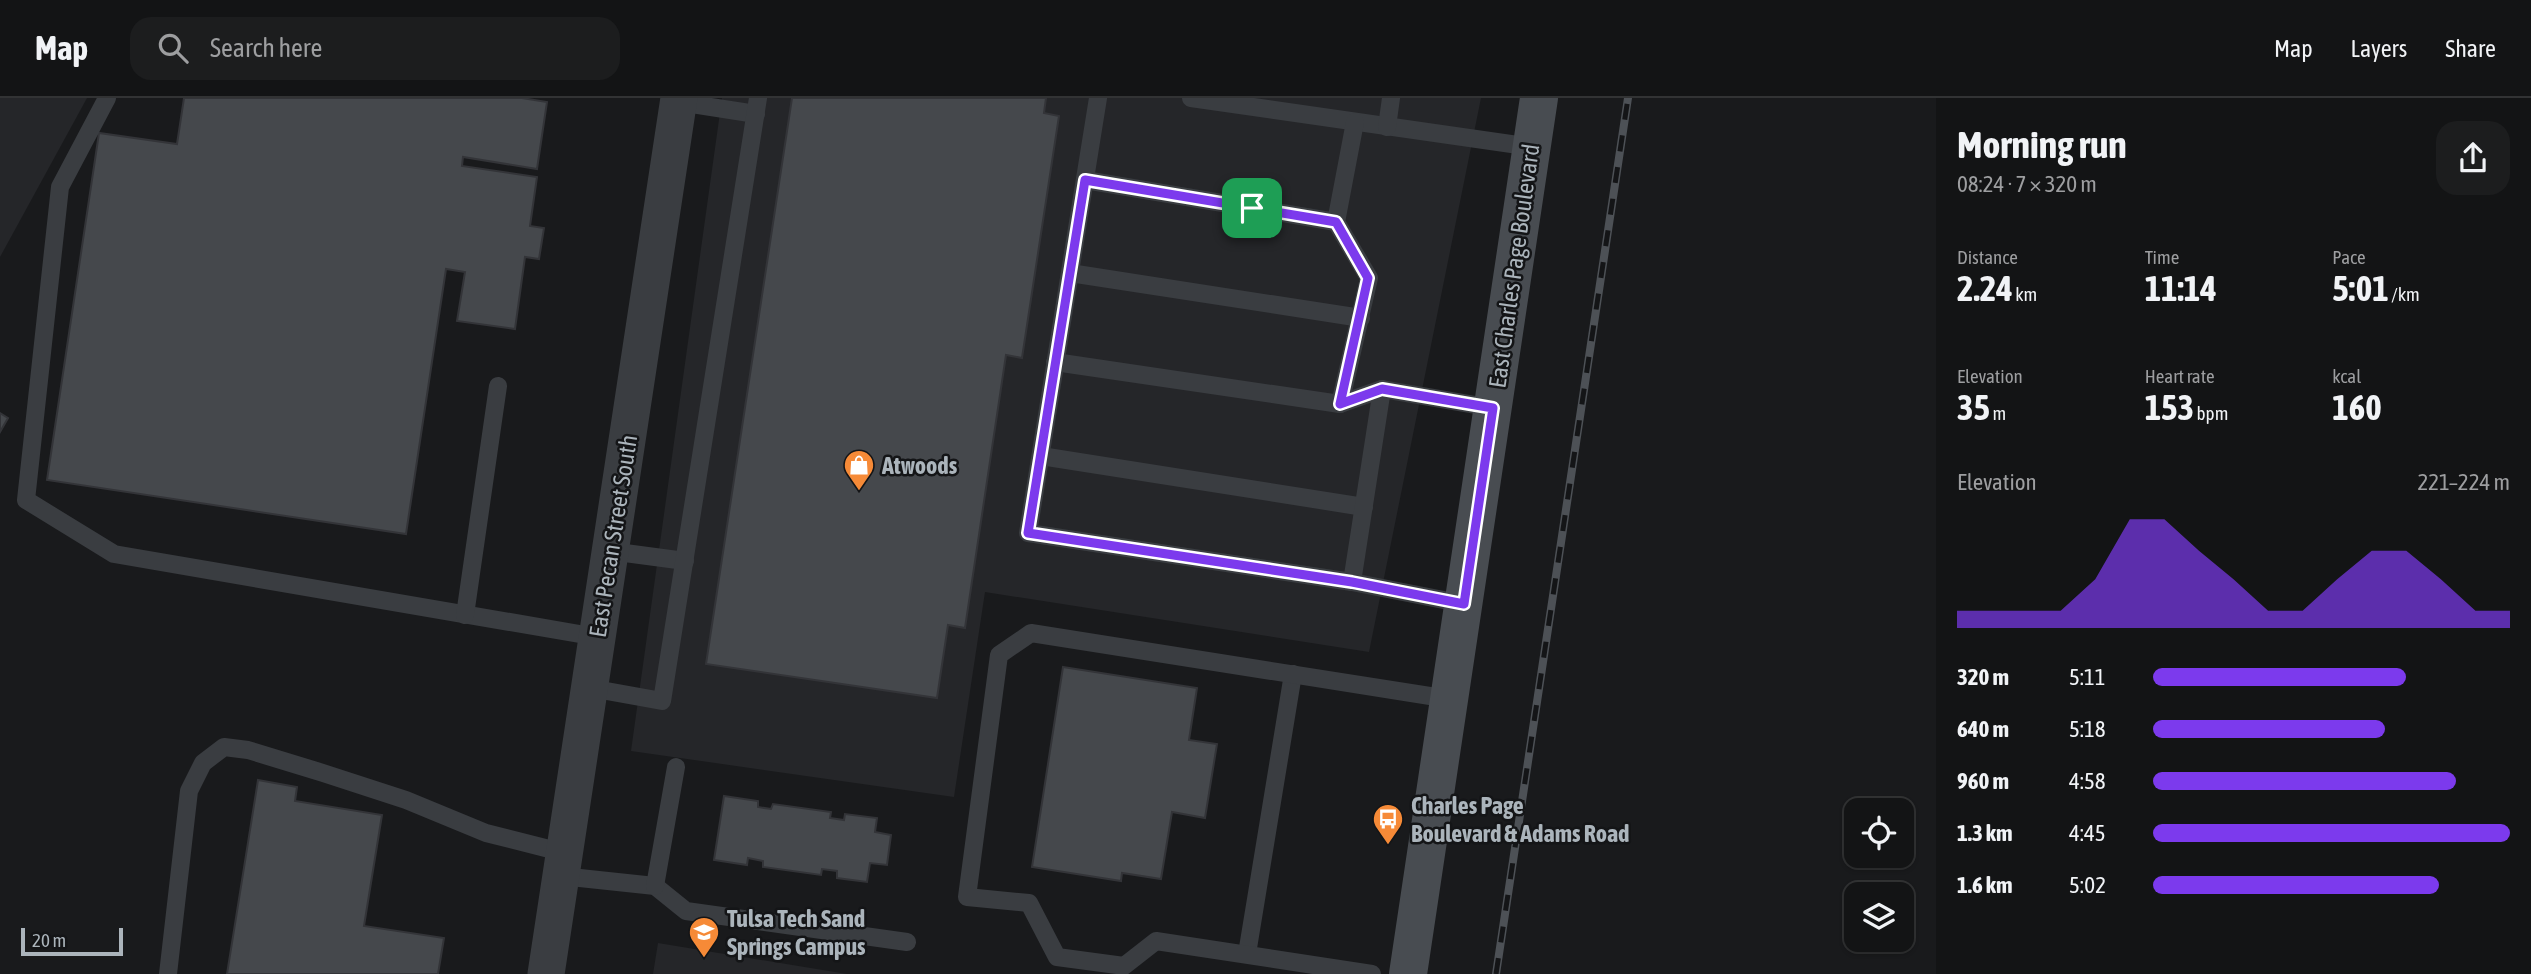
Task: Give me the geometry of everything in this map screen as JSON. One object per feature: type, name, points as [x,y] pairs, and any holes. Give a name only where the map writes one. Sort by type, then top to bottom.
[{"type":"main road","name":"East Charles Page Boulevard","points":[[1408,974],[1539,98]]},
{"type":"street","name":"East Pecan Street South","points":[[546,974],[679,100]]},
{"type":"lane","points":[[107,98],[60,187],[26,500],[114,554],[597,638]]},
{"type":"lane","points":[[1098,98],[1028,533],[1352,582],[1464,604]]},
{"type":"lane","points":[[1191,98],[1532,147]]},
{"type":"lane","points":[[1387,127],[1391,98]]},
{"type":"lane","points":[[590,688],[662,701],[757,106],[679,100]]},
{"type":"lane","points":[[1340,404],[1362,318],[1368,278],[1336,222],[1355,122]]},
{"type":"lane","points":[[1085,180],[1336,222]]},
{"type":"lane","points":[[1070,273],[1362,318]]},
{"type":"lane","points":[[1055,362],[1340,404],[1382,389],[1493,408]]},
{"type":"lane","points":[[465,615],[498,386]]},
{"type":"lane","points":[[1352,582],[1382,389]]},
{"type":"lane","points":[[1041,456],[1364,507]]},
{"type":"lane","points":[[610,551],[685,561]]},
{"type":"lane","points":[[1371,974],[1156,941],[1125,966],[1057,957],[1029,904],[967,897],[999,655],[1031,633],[1449,699]]},
{"type":"lane","points":[[1247,954],[1293,674]]},
{"type":"lane","points":[[168,974],[189,791],[203,763],[224,747],[248,750],[406,800],[563,865],[655,886],[686,911],[907,942]]},
{"type":"lane","points":[[655,886],[677,766]]},
{"type":"shaded area","points":[[0,98],[87,98],[0,257]]},
{"type":"shaded area","points":[[722,98],[1481,98],[1369,652],[985,592],[954,797],[631,751]]},
{"type":"shaded area","name":"Tulsa Tech Sand Springs Campus","points":[[658,943],[847,974],[653,974]]},
{"type":"building","points":[[184,98],[522,98],[547,102],[537,169],[463,157],[462,166],[537,177],[530,226],[544,228],[539,259],[525,257],[515,329],[457,321],[465,272],[446,269],[406,534],[47,480],[99,133],[177,144]]},
{"type":"building","name":"Atwoods","points":[[792,98],[1046,98],[1044,113],[1059,116],[1022,358],[1006,355],[965,628],[948,625],[937,698],[706,664]]},
{"type":"building","points":[[0,413],[8,418],[0,432]]},
{"type":"building","points":[[1063,667],[1197,688],[1189,740],[1217,744],[1205,818],[1172,812],[1161,879],[1122,873],[1121,881],[1032,867]]},
{"type":"building","points":[[258,780],[297,787],[295,801],[382,815],[364,926],[444,938],[438,974],[227,974]]},
{"type":"building","points":[[724,796],[758,801],[758,807],[771,809],[773,804],[831,812],[830,818],[844,820],[845,814],[877,818],[875,832],[891,835],[887,865],[870,863],[867,882],[837,878],[837,871],[822,869],[821,875],[763,867],[763,861],[748,858],[747,865],[714,860]]},
{"type":"railway","points":[[1496,974],[1628,98]]},
{"type":"place","name":"Atwoods","points":[[859,492]]},
{"type":"place","name":"Charles Page Boulevard & Adams Road","points":[[1388,846]]},
{"type":"place","name":"Tulsa Tech Sand Springs Campus","points":[[704,959]]},
{"type":"route","points":[[1085,180],[1252,208],[1336,222],[1368,278],[1362,318],[1340,404],[1382,389],[1493,408],[1464,604],[1352,582],[1028,533],[1085,180]]}]
